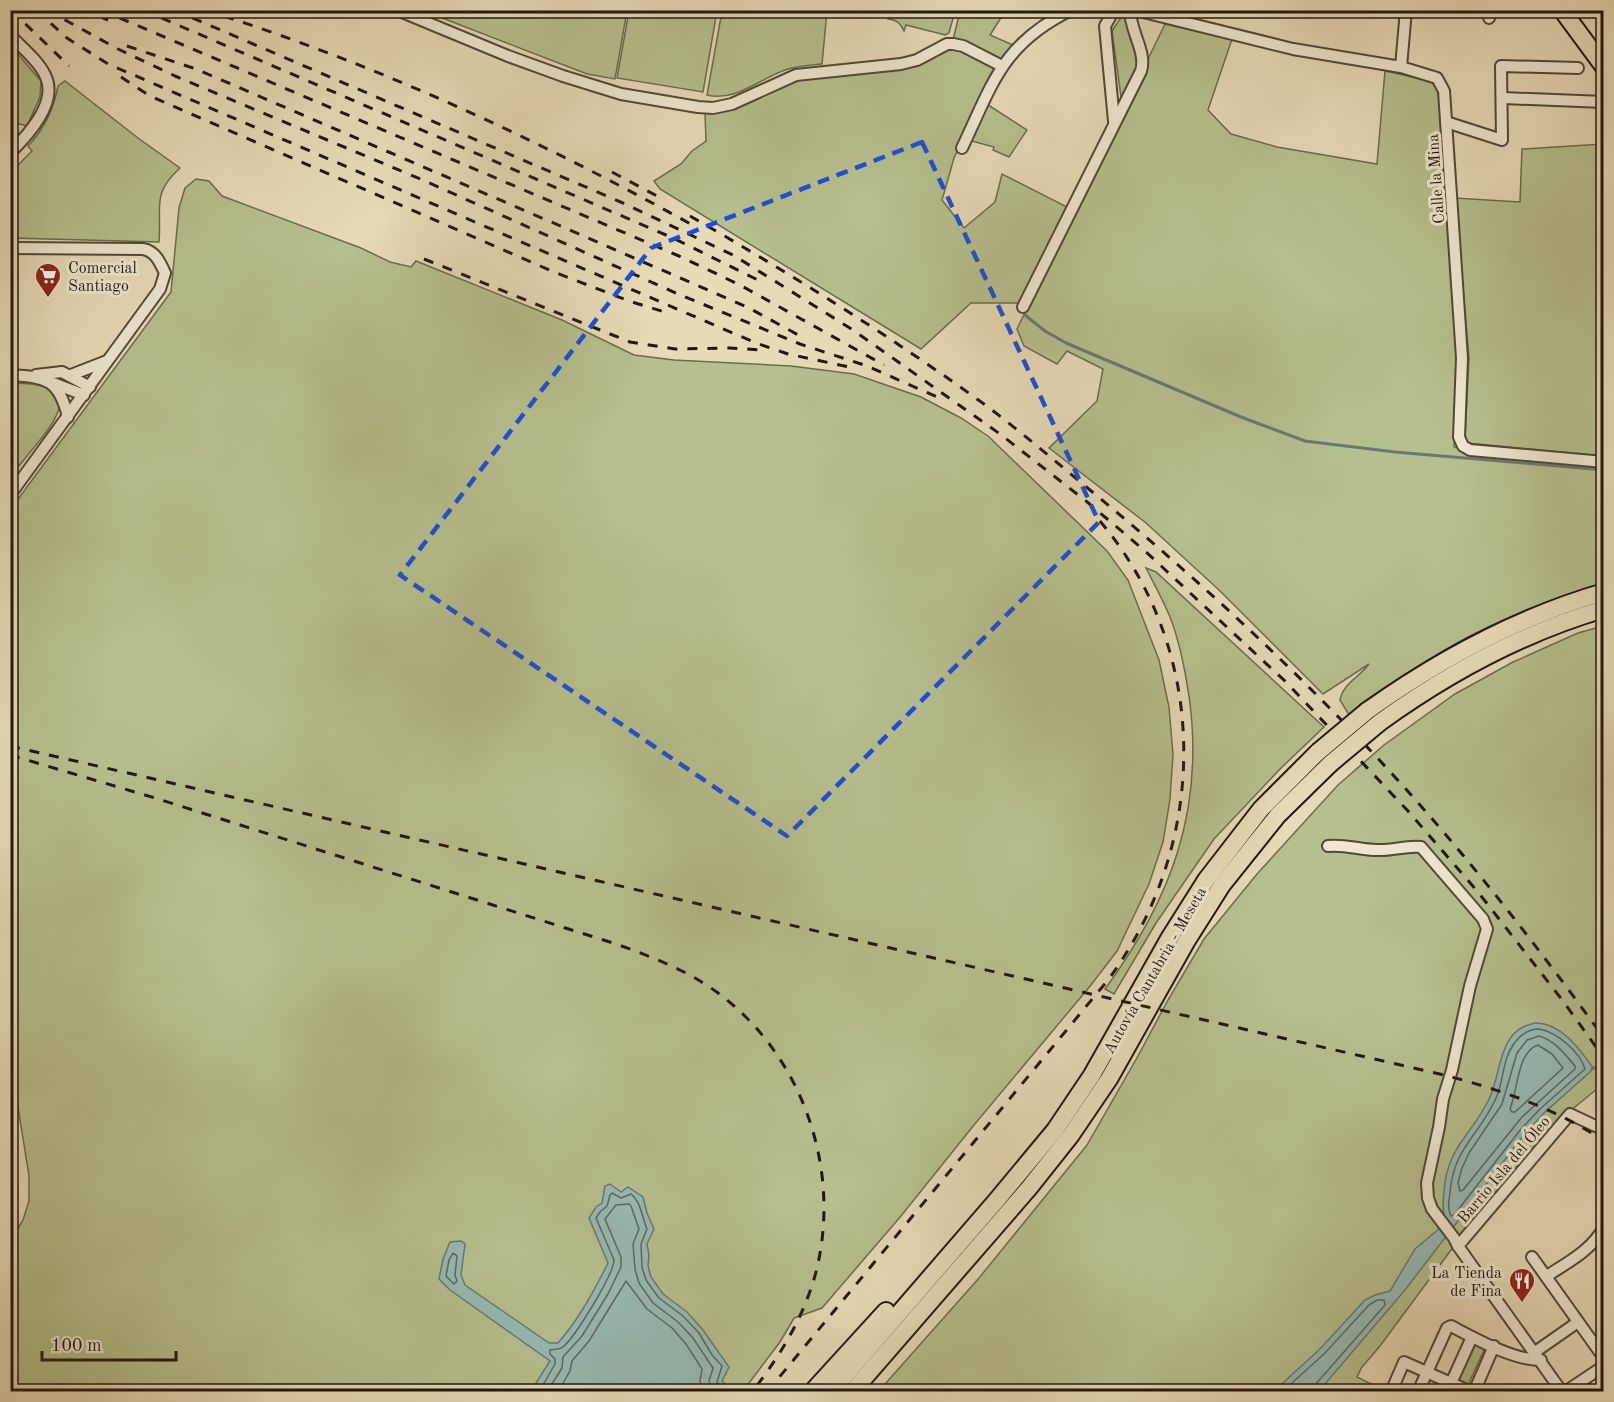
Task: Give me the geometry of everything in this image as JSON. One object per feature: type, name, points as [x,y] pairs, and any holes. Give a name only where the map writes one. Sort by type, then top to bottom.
[{"type":"highway","points":[[1562,10],[1604,67]]},
{"type":"highway","name":"Autovía Cantabria - Meseta","points":[[831,1392],[1026,1166],[1066,1113],[1104,1056],[1170,937],[1206,880],[1261,809],[1373,717],[1416,677],[1474,644],[1535,615],[1604,592]]},
{"type":"highway","name":"Autovía Cantabria - Meseta","points":[[1373,717],[1473,663],[1544,630],[1604,609]]},
{"type":"highway","name":"Autovía Cantabria - Meseta","points":[[852,1392],[1029,1188],[1071,1135],[1108,1079],[1186,942],[1222,885],[1324,758]]},
{"type":"highway","points":[[812,1392],[1066,1113]]},
{"type":"highway","points":[[857,1392],[924,1308]]},
{"type":"street","points":[[397,10],[508,56],[573,79],[621,94],[698,107],[713,108],[732,104],[796,75],[901,64],[917,60],[953,44],[963,46],[1002,66]]},
{"type":"street","points":[[962,148],[1002,66],[1027,37],[1071,10]]},
{"type":"street","points":[[1114,10],[1105,26],[1114,122]]},
{"type":"street","points":[[1023,307],[1143,65],[1130,10]]},
{"type":"street","name":"Calle la Mina","points":[[1135,10],[1293,49],[1401,67],[1437,78],[1444,91],[1462,358],[1459,437],[1463,446],[1470,450],[1604,462]]},
{"type":"street","points":[[1401,67],[1406,10]]},
{"type":"street","points":[[10,35],[44,73],[49,94],[32,131],[10,153]]},
{"type":"street","points":[[1446,122],[1502,140],[1501,66],[1578,68]]},
{"type":"street","points":[[1503,98],[1604,102]]},
{"type":"street","points":[[10,248],[150,250],[165,273],[164,283],[10,495]]},
{"type":"street","points":[[71,375],[110,359]]},
{"type":"street","points":[[33,376],[62,372],[71,375],[87,391]]},
{"type":"street","points":[[10,375],[33,376],[87,391]]},
{"type":"street","points":[[50,381],[63,399],[68,417]]},
{"type":"street","points":[[1328,846],[1339,844],[1379,850],[1421,847],[1483,920],[1486,929],[1443,1099],[1428,1174],[1428,1198],[1432,1209],[1564,1392],[1604,1366]]},
{"type":"street","name":"Barrio Isla del Óleo","points":[[1456,1242],[1570,1114],[1604,1130]]},
{"type":"street","points":[[1547,1276],[1602,1240],[1604,1227]]},
{"type":"street","points":[[1532,1257],[1604,1358]]},
{"type":"street","points":[[1418,1392],[1451,1326],[1472,1337],[1530,1360],[1538,1356],[1578,1322]]},
{"type":"street","points":[[1514,1354],[1521,1332]]},
{"type":"street","points":[[1449,1387],[1472,1337]]},
{"type":"street","points":[[1594,1345],[1604,1338]]},
{"type":"street","points":[[1389,1391],[1404,1362],[1427,1372],[1449,1387],[1473,1392],[1494,1346]]},
{"type":"highlighted area","points":[[922,142],[1099,522],[787,836],[400,575],[651,248]]},
{"type":"green space","points":[[891,10],[955,11],[949,33],[945,35],[906,25],[904,31],[898,22],[888,19]]},
{"type":"green space","points":[[424,11],[627,11],[615,79],[587,74]]},
{"type":"green space","points":[[629,11],[717,11],[703,92],[617,78]]},
{"type":"green space","points":[[722,11],[827,11],[822,64],[785,70],[738,93],[707,95]]},
{"type":"green space","points":[[960,11],[1017,11],[1015,14],[1004,13],[990,35],[1013,45],[1000,61],[956,38],[953,40]]},
{"type":"green space","points":[[1124,13],[1139,65],[1122,104],[1112,31]]},
{"type":"green space","points":[[1165,24],[1232,39],[1208,110],[1231,134],[1277,147],[1377,164],[1385,71],[1431,81],[1438,88],[1458,373],[1454,447],[1495,456],[1603,466],[1603,584],[1535,607],[1470,636],[1423,663],[1349,715],[1340,700],[1342,694],[1369,664],[1323,694],[1219,590],[1146,523],[1049,448],[1097,401],[1103,369],[1067,351],[1057,364],[1024,346],[1017,329]]},
{"type":"green space","points":[[11,46],[41,81],[40,97],[27,126],[11,119]]},
{"type":"green space","points":[[953,47],[996,66],[996,70],[954,158],[942,200],[964,228],[995,202],[1002,174],[1067,207],[1023,303],[971,303],[921,349],[660,189],[654,181],[681,164],[692,151],[706,141],[705,113],[734,108],[795,80],[908,66]]},
{"type":"green space","points":[[65,81],[180,168],[171,177],[161,194],[159,242],[11,238],[11,172],[32,151],[28,146],[48,118],[58,86]]},
{"type":"green space","points":[[985,103],[1027,130],[1009,157],[993,150],[994,147],[968,140]]},
{"type":"green space","points":[[1603,144],[1603,456],[1467,443],[1465,438],[1469,358],[1455,198],[1520,202],[1522,149]]},
{"type":"green space","points":[[196,179],[209,181],[222,196],[361,248],[390,262],[411,267],[416,261],[562,320],[634,355],[674,360],[791,366],[854,374],[921,397],[961,418],[988,436],[1107,551],[1128,580],[1159,660],[1169,707],[1173,754],[1170,799],[1163,842],[1149,884],[1117,951],[1091,985],[901,1216],[822,1308],[794,1318],[780,1342],[743,1391],[11,1391],[11,1240],[23,1220],[29,1201],[29,1176],[10,1057],[10,510],[171,292],[179,208],[185,188]]},
{"type":"green space","points":[[11,383],[38,385],[53,391],[59,401],[58,412],[51,425],[19,466],[11,460]]},
{"type":"green space","points":[[1146,568],[1156,572],[1324,727],[1280,769],[1214,839],[1156,923],[1114,994],[1105,989],[1148,921],[1165,887],[1178,852],[1187,815],[1192,777],[1193,738],[1182,656],[1170,617]]},
{"type":"green space","points":[[1603,626],[1603,1084],[1558,1121],[1529,1155],[1451,1250],[1362,1367],[1357,1377],[1385,1391],[878,1392],[979,1278],[1087,1145],[1204,939],[1257,874],[1338,785],[1384,745],[1455,694],[1513,662],[1578,633]]},
{"type":"green space","points":[[1475,1343],[1485,1348],[1468,1385],[1458,1380]]},
{"type":"water","points":[[1535,1023],[1553,1027],[1561,1032],[1576,1045],[1593,1068],[1544,1113],[1520,1140],[1405,1290],[1325,1384],[1317,1391],[1273,1392],[1319,1350],[1365,1300],[1390,1291],[1415,1249],[1446,1223],[1443,1199],[1450,1162],[1484,1110],[1508,1042],[1523,1027]]},
{"type":"water","points":[[610,1184],[621,1192],[628,1187],[643,1197],[654,1229],[647,1244],[651,1277],[663,1294],[687,1312],[703,1330],[729,1367],[722,1381],[732,1391],[531,1391],[550,1361],[450,1290],[439,1279],[443,1259],[450,1242],[461,1241],[465,1244],[461,1275],[465,1285],[549,1343],[558,1343],[586,1304],[608,1263],[589,1218],[596,1207],[602,1203],[605,1186]]},
{"type":"waterway","points":[[1025,315],[1045,331],[1066,343],[1241,417],[1305,441],[1395,452],[1604,470]]},
{"type":"waterway","points":[[1592,1069],[1604,1063]]},
{"type":"railway","points":[[11,10],[69,66]]},
{"type":"railway","points":[[36,10],[67,38],[108,64],[756,343],[788,354],[854,368]]},
{"type":"railway","points":[[47,10],[118,49],[175,76],[425,181],[678,294],[800,344],[867,366],[944,400]]},
{"type":"railway","points":[[83,10],[108,20]]},
{"type":"railway","points":[[101,10],[679,256],[740,285],[884,365]]},
{"type":"railway","points":[[143,10],[673,238],[764,283]]},
{"type":"railway","points":[[174,10],[623,203],[733,255],[853,330],[1000,434],[1086,501],[1145,551],[1286,682],[1408,811],[1478,892],[1563,1001],[1604,1058]]},
{"type":"railway","points":[[205,10],[332,54],[456,106],[578,164],[696,227]]},
{"type":"railway","points":[[127,46],[196,69],[586,237],[749,308],[802,337]]},
{"type":"railway","points":[[121,77],[150,96],[554,272],[629,301],[671,314]]},
{"type":"railway","points":[[612,172],[657,196]]},
{"type":"railway","points":[[690,216],[840,306],[984,404],[1179,566],[1307,685],[1427,813],[1518,924],[1604,1038]]},
{"type":"railway","points":[[424,259],[630,342],[675,349],[761,350]]},
{"type":"railway","points":[[767,1392],[1108,980],[1141,926],[1165,869],[1180,809],[1184,748],[1178,687],[1162,628],[1136,572],[1099,520]]},
{"type":"railway","points":[[10,746],[1444,1075],[1527,1101],[1566,1119],[1604,1141]]},
{"type":"railway","points":[[10,755],[155,798],[616,944],[682,971],[718,993],[748,1019],[773,1049],[793,1082],[809,1118],[819,1156],[824,1194],[823,1233],[811,1289],[790,1335],[752,1392]]},
{"type":"place","name":"Comercial Santiago","points":[[48,299]]},
{"type":"place","name":"La Tienda de Fina","points":[[1522,1304]]}]
